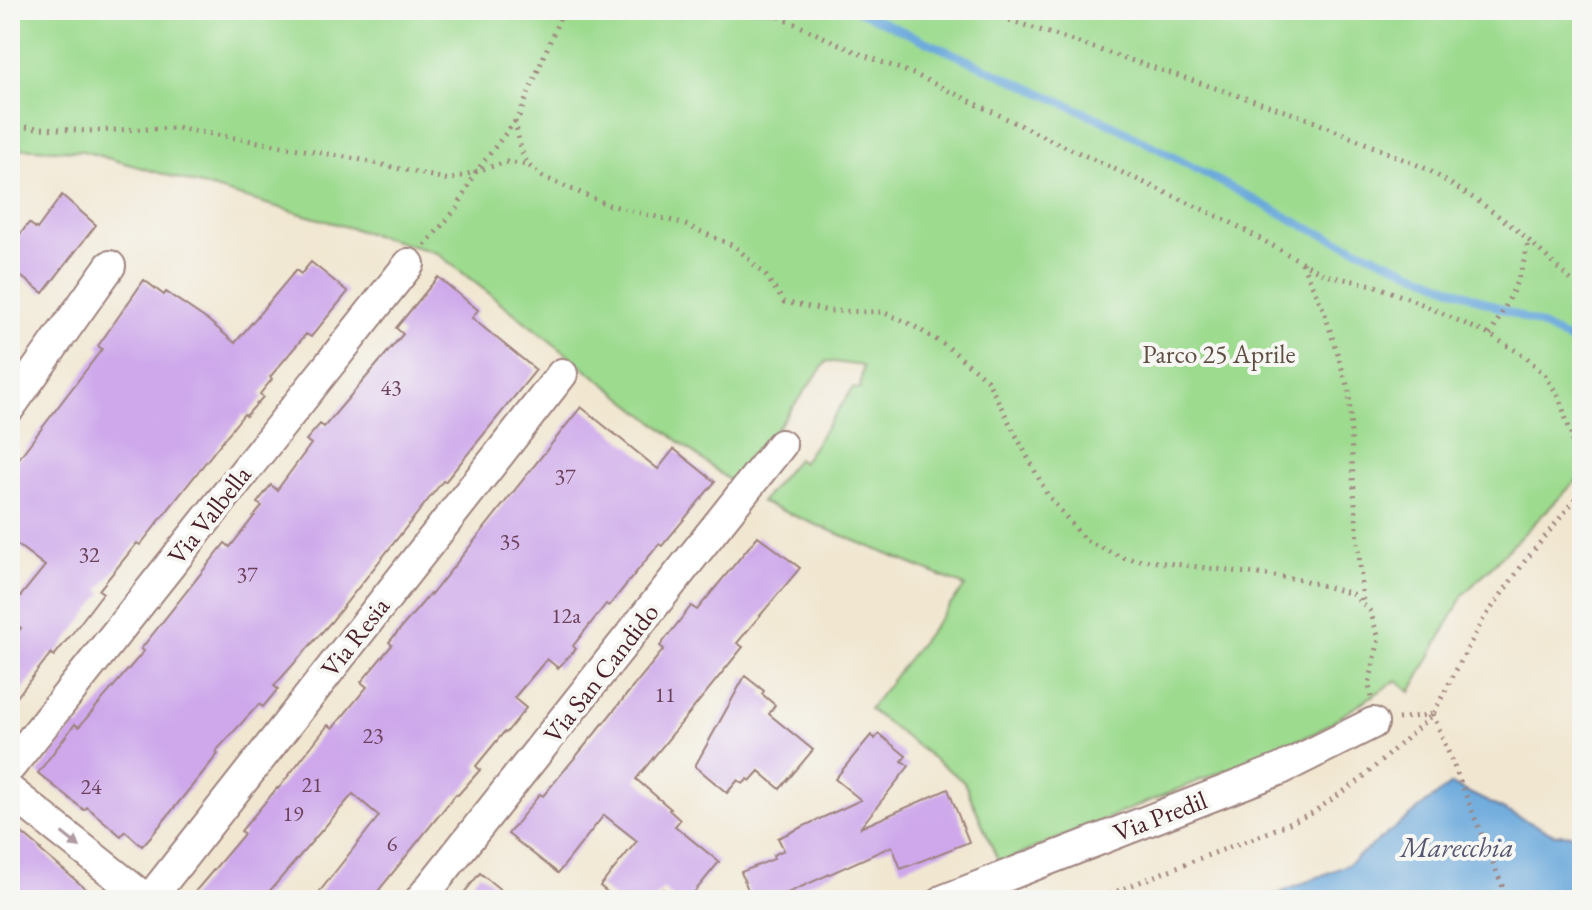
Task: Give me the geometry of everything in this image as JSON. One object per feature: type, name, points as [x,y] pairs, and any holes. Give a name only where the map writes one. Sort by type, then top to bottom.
[{"type":"street","name":"Via Valbella","points":[[10,767],[409,264]]},
{"type":"street","points":[[10,407],[110,266]]},
{"type":"street","name":"Via Resia","points":[[148,900],[562,374]]},
{"type":"street","name":"Via San Candido","points":[[420,900],[781,445]]},
{"type":"street","name":"Via Predil","points":[[944,900],[1281,769],[1373,723]]},
{"type":"street","points":[[10,791],[148,900]]},
{"type":"path","points":[[409,264],[457,208],[475,173],[519,116],[563,10]]},
{"type":"path","points":[[765,10],[858,53],[916,75],[1230,222],[1325,275],[1373,285],[1401,295],[1490,335],[1526,357],[1545,375],[1559,397],[1571,434],[1580,492],[1481,623],[1433,714],[1359,781],[1312,813],[1095,900]]},
{"type":"path","points":[[979,10],[1303,117],[1427,169],[1481,203],[1582,288]]},
{"type":"path","points":[[515,121],[515,130],[528,165],[543,177],[609,205],[681,223],[736,247],[766,276],[784,302],[829,311],[882,312],[907,322],[948,347],[987,380],[1047,494],[1084,539],[1124,558],[1299,579],[1352,594],[1370,611],[1379,639],[1369,684],[1373,723]]},
{"type":"path","points":[[10,126],[87,131],[177,128],[357,159],[449,180],[506,162],[528,165]]},
{"type":"path","points":[[1490,335],[1526,258],[1528,240]]},
{"type":"path","points":[[1301,261],[1324,311],[1349,391],[1363,605]]},
{"type":"path","points":[[1433,714],[1508,900]]},
{"type":"green space","name":"Parco 25 Aprile","points":[[10,10],[1582,10],[1582,475],[1463,595],[1411,692],[1397,680],[1315,733],[999,863],[964,782],[869,709],[965,586],[761,502],[797,459],[802,463],[853,388],[860,389],[863,366],[827,361],[735,485],[437,253],[83,151],[10,148]]},
{"type":"water","name":"Marecchia","points":[[1451,784],[1554,834],[1582,835],[1582,900],[1263,900],[1347,865]]},
{"type":"building","points":[[62,195],[96,225],[43,293],[10,268],[10,247],[29,223],[37,229]]},
{"type":"building","points":[[311,262],[348,292],[311,337],[306,334],[270,377],[272,379],[260,394],[263,397],[246,416],[244,414],[140,545],[137,543],[99,590],[103,593],[71,635],[54,656],[51,653],[10,706],[10,642],[21,628],[10,618],[10,609],[45,566],[10,539],[10,470],[102,349],[98,346],[144,280],[209,321],[235,343],[296,270],[301,274]]},
{"type":"building","points":[[438,277],[478,310],[472,318],[536,370],[331,622],[274,686],[278,689],[263,707],[259,704],[216,751],[218,754],[153,834],[142,846],[125,831],[121,836],[87,807],[84,810],[38,773],[75,724],[79,727],[144,651],[141,649],[225,543],[230,547],[262,506],[257,503],[271,485],[277,490],[311,444],[306,440],[320,424],[324,427],[403,334],[396,328]]},
{"type":"building","points":[[581,407],[658,469],[674,449],[715,482],[609,606],[606,604],[573,646],[576,649],[558,668],[547,659],[514,698],[526,708],[476,766],[480,770],[456,794],[371,900],[313,900],[379,816],[353,794],[262,900],[188,900],[244,834],[241,831],[328,725],[333,728],[367,687],[361,682],[392,645],[389,642],[431,595]]},
{"type":"building","points":[[758,536],[800,568],[737,643],[743,647],[636,779],[671,809],[680,820],[675,826],[719,862],[688,900],[676,900],[663,889],[654,900],[617,900],[600,886],[637,841],[604,815],[558,873],[508,834],[664,649],[660,646],[691,606],[697,610]]},
{"type":"building","points":[[745,676],[764,691],[762,694],[775,705],[769,714],[813,750],[780,789],[759,771],[743,784],[738,780],[727,793],[695,766]]},
{"type":"building","points":[[879,734],[906,756],[902,761],[909,766],[860,828],[948,789],[969,842],[901,869],[892,846],[772,900],[752,900],[741,872],[774,859],[773,855],[784,850],[778,838],[861,800],[835,779],[871,735],[875,739]]},
{"type":"building","points":[[10,823],[99,900],[27,900],[10,886]]},
{"type":"building","points":[[480,873],[513,900],[458,900]]},
{"type":"waterway","points":[[856,10],[1113,125],[1308,228],[1538,324],[1582,347]]}]
